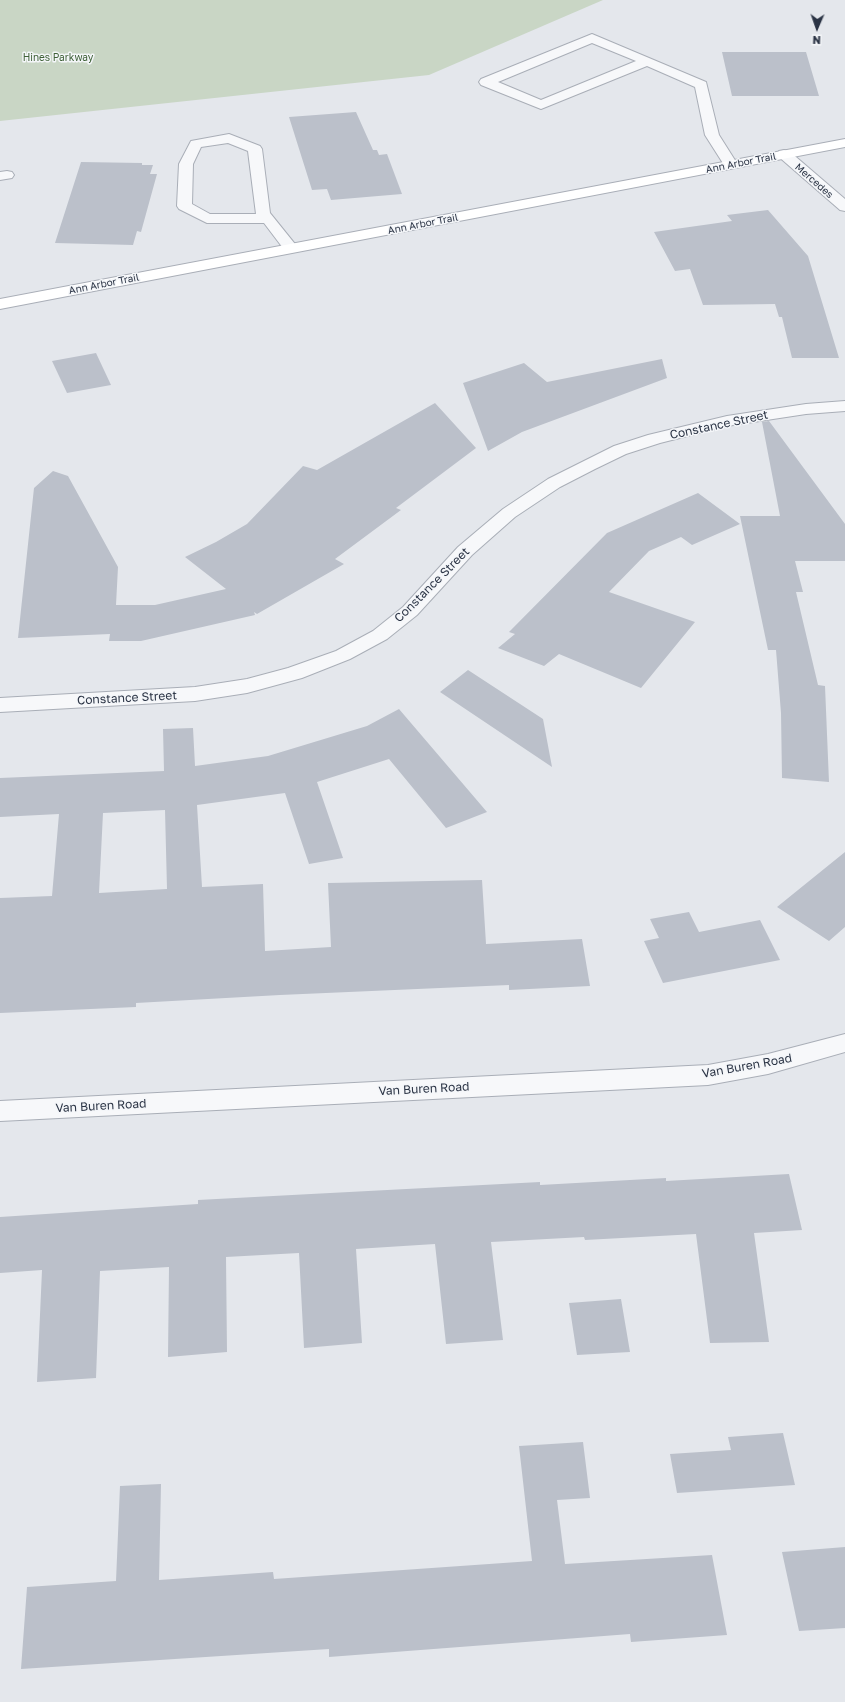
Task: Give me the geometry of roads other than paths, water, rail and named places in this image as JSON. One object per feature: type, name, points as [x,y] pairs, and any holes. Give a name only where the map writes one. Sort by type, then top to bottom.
[{"type":"street","points":[[647,61],[541,105],[486,82],[592,38],[647,61],[701,85],[712,135],[731,165]]},
{"type":"street","points":[[268,219],[207,218],[184,206],[186,164],[196,144],[229,138],[255,149],[263,214],[268,219],[291,249]]},
{"type":"street","name":"Ann Arbor Trail","points":[[0,304],[845,142]]},
{"type":"street","name":"Mercedes","points":[[784,154],[845,207]]},
{"type":"street","name":"Constance Street","points":[[0,705],[195,694],[247,686],[295,673],[343,655],[380,635],[410,611],[465,551],[509,513],[554,483],[589,465],[620,450],[654,439],[727,421],[806,409],[845,406]]},
{"type":"street","name":"Van Buren Road","points":[[0,1111],[708,1075],[768,1064],[845,1043]]},
{"type":"park label","name":"Hines Parkway","points":[[58,58]]}]
